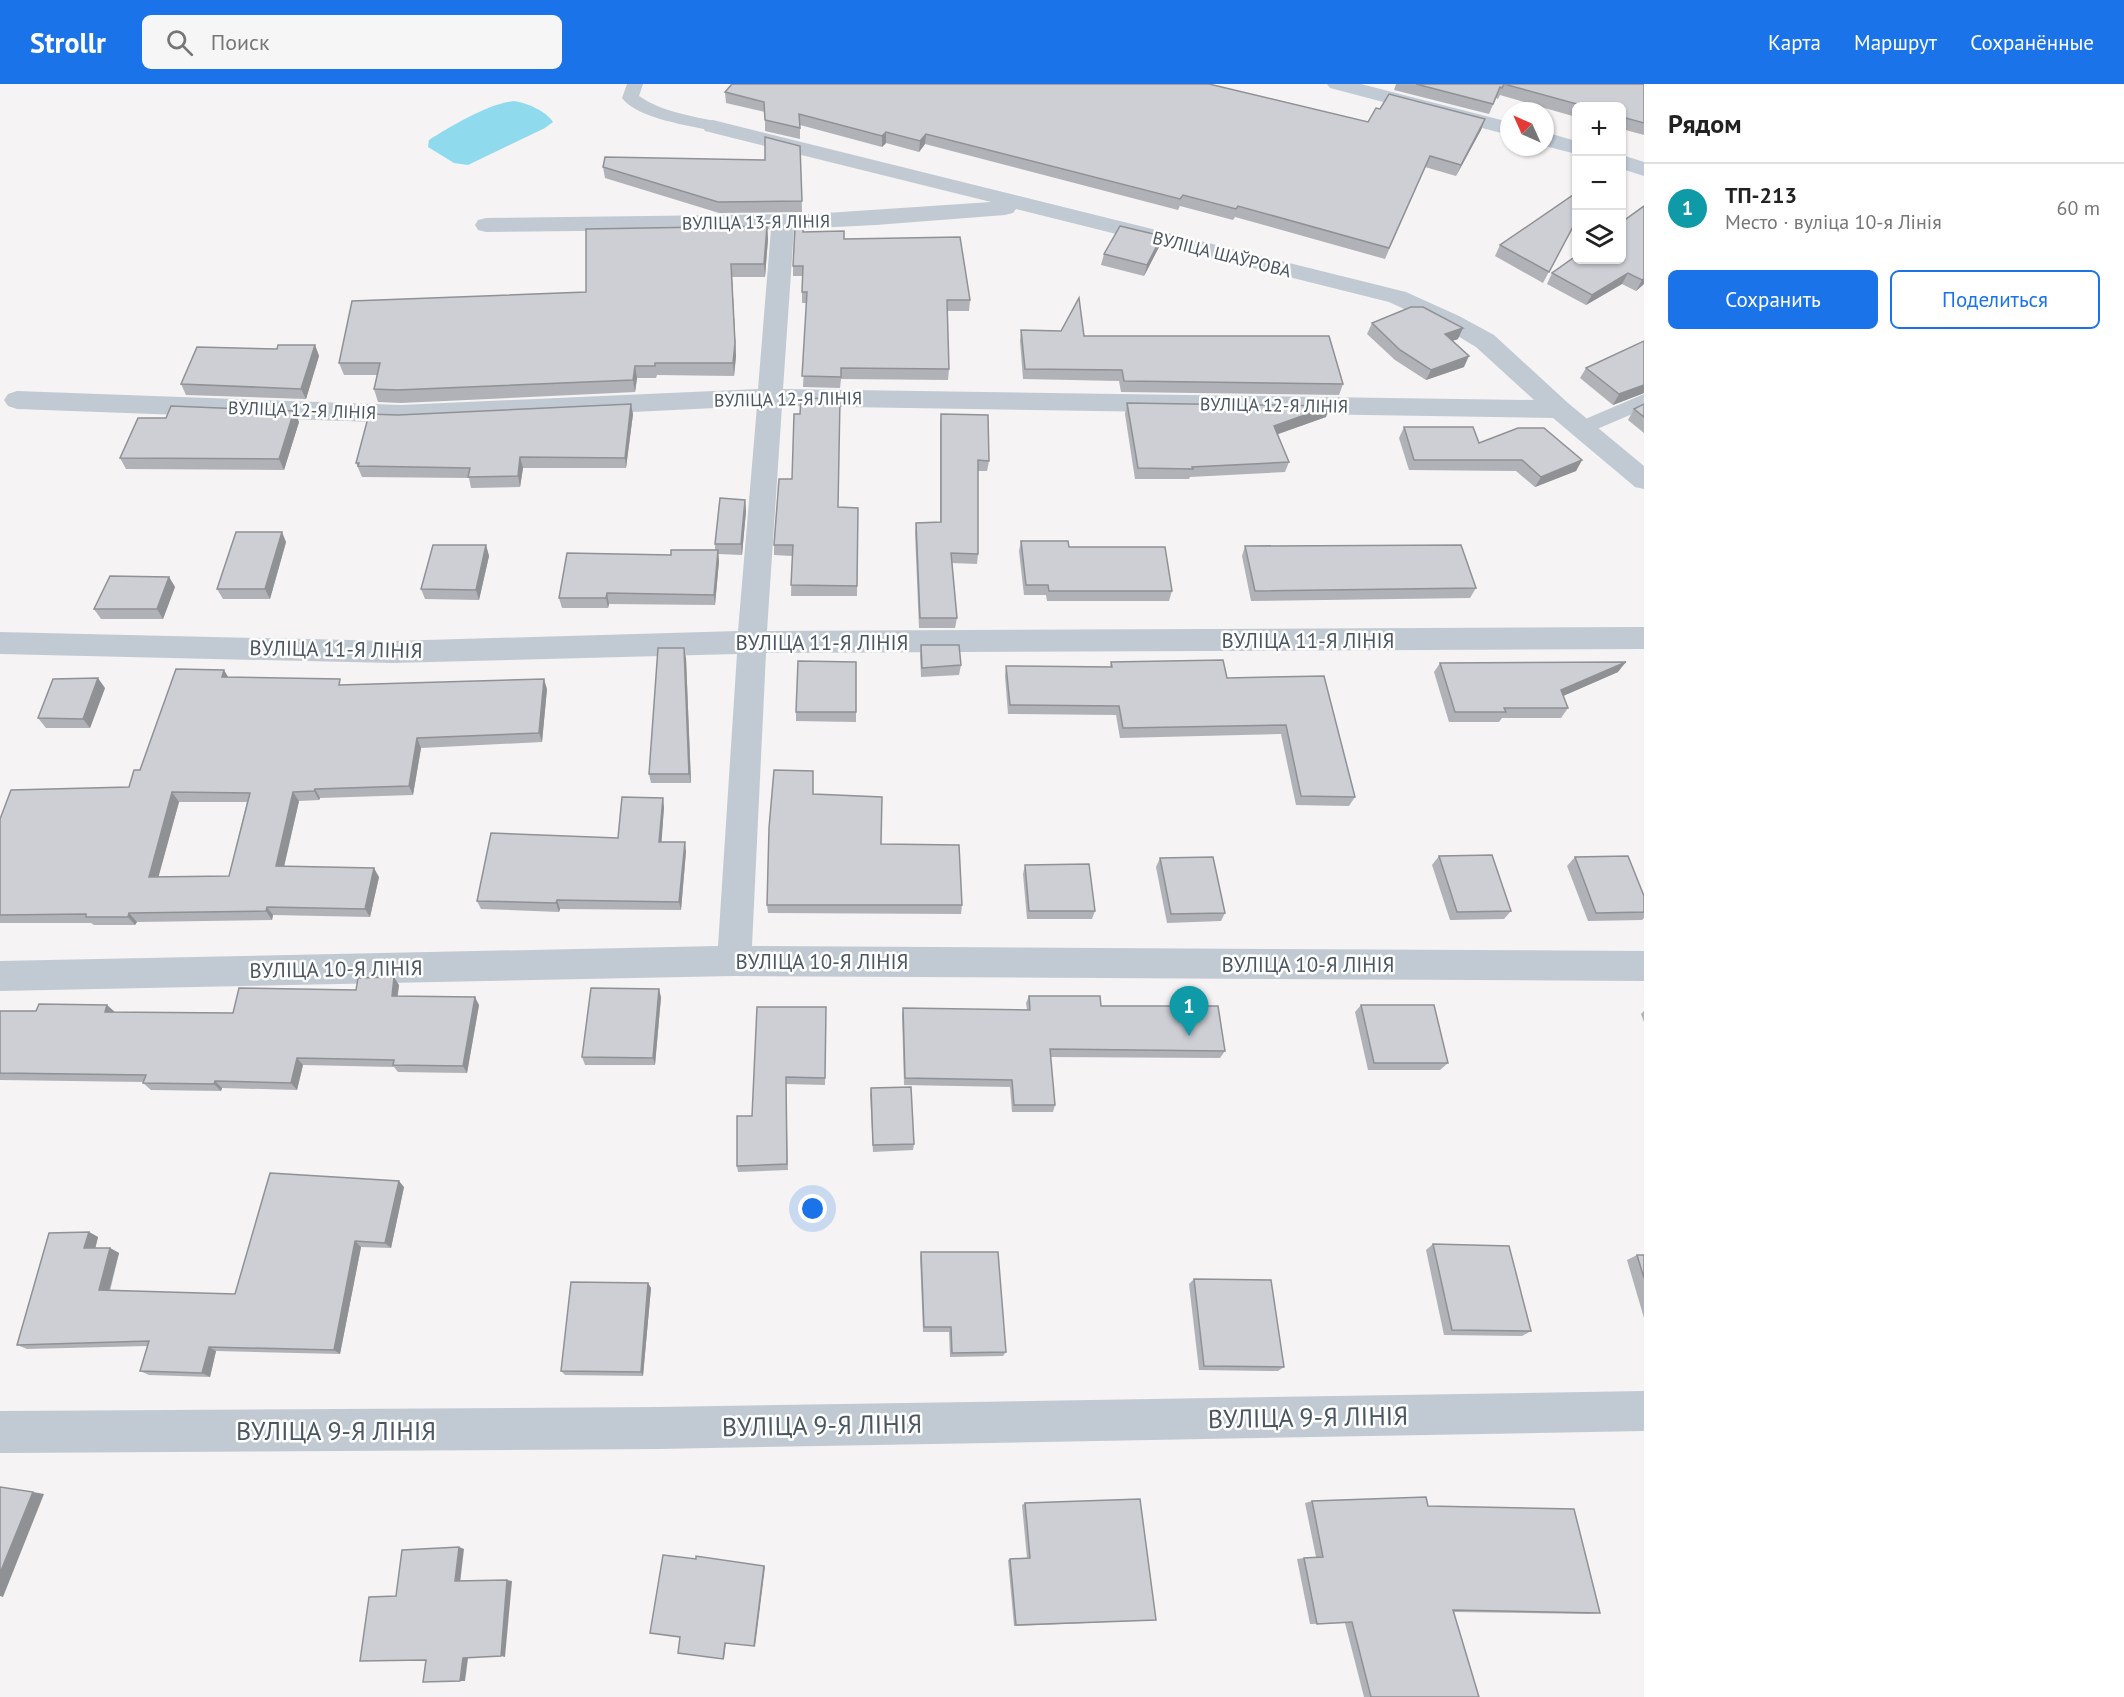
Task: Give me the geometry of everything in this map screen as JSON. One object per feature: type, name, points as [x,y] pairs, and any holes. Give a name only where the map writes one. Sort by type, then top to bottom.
[{"type":"street","points":[[1337,84],[1500,127]]},
{"type":"street","name":"ВУЛІЦА ШАЎРОВА","points":[[713,126],[1025,206],[1396,297],[1450,321],[1485,341],[1559,409],[1644,480]]},
{"type":"street","points":[[1554,142],[1572,147]]},
{"type":"street","points":[[1626,163],[1644,169]]},
{"type":"street","name":"ВУЛІЦА 13-Я ЛІНІЯ","points":[[486,225],[783,222],[917,218],[1025,206]]},
{"type":"street","points":[[734,961],[752,642],[783,222]]},
{"type":"street","name":"ВУЛІЦА 12-Я ЛІНІЯ","points":[[17,400],[401,414],[771,397],[1559,409]]},
{"type":"street","name":"ВУЛІЦА 11-Я ЛІНІЯ","points":[[0,643],[392,652],[752,642],[1644,638]]},
{"type":"street","name":"ВУЛІЦА 10-Я ЛІНІЯ","points":[[0,976],[734,961],[1644,966]]},
{"type":"street","name":"ВУЛІЦА 9-Я ЛІНІЯ","points":[[0,1432],[681,1428],[1644,1411]]},
{"type":"lane","points":[[635,84],[630,98],[642,106],[713,126]]},
{"type":"lane","points":[[1582,428],[1644,401]]},
{"type":"water","points":[[514,101],[536,108],[553,122],[468,165],[454,163],[428,147],[429,140],[459,122],[493,106]]},
{"type":"building","points":[[732,84],[1209,84],[1368,122],[1376,108],[1380,109],[1389,94],[1485,119],[1461,165],[1430,156],[1389,248],[1238,206],[1236,209],[1183,195],[1180,199],[926,134],[920,141],[886,132],[882,136],[799,114],[800,128],[765,120],[764,102],[725,92]]},
{"type":"building","points":[[1416,84],[1504,84],[1502,88],[1500,87],[1493,104]]},
{"type":"building","points":[[1504,84],[1644,84],[1644,123],[1626,118],[1626,102],[1572,103]]},
{"type":"building","points":[[765,137],[800,146],[802,201],[718,202],[603,167],[605,157],[765,160]]},
{"type":"building","points":[[1572,196],[1572,229],[1549,272],[1500,245]]},
{"type":"building","points":[[1644,206],[1644,279],[1628,273],[1592,295],[1552,273],[1572,259],[1572,264],[1626,264],[1626,219]]},
{"type":"building","points":[[767,226],[764,264],[731,264],[735,343],[733,363],[655,363],[655,366],[635,366],[633,380],[397,390],[374,389],[380,363],[339,363],[352,301],[586,292],[586,229]]},
{"type":"building","points":[[1120,226],[1162,236],[1147,265],[1104,254]]},
{"type":"building","points":[[795,228],[803,228],[803,232],[844,231],[844,239],[960,237],[970,300],[947,300],[949,369],[841,368],[841,377],[802,376],[807,292],[802,292],[803,266],[793,266]]},
{"type":"building","points":[[1079,298],[1084,336],[1329,336],[1343,384],[1124,381],[1122,370],[1025,369],[1021,330],[1061,331]]},
{"type":"building","points":[[1411,307],[1423,307],[1463,328],[1445,334],[1469,356],[1431,370],[1400,350],[1372,323]]},
{"type":"building","points":[[1644,341],[1644,385],[1619,394],[1586,368]]},
{"type":"building","points":[[278,345],[315,345],[301,389],[181,384],[197,347],[277,349]]},
{"type":"building","points":[[801,398],[840,399],[838,507],[858,508],[857,586],[791,585],[793,545],[774,545],[779,479],[792,479],[794,414],[800,414]]},
{"type":"building","points":[[1127,403],[1330,406],[1274,426],[1289,462],[1192,467],[1193,469],[1138,468]]},
{"type":"building","points":[[631,404],[625,458],[520,457],[518,476],[468,477],[470,468],[358,466],[359,463],[356,463],[369,414],[398,415]]},
{"type":"building","points":[[1644,404],[1644,417],[1634,409]]},
{"type":"building","points":[[171,406],[294,411],[279,459],[120,458],[138,418],[166,418]]},
{"type":"building","points":[[941,414],[988,415],[989,461],[978,460],[978,554],[951,553],[957,618],[920,618],[916,523],[941,522]]},
{"type":"building","points":[[1404,427],[1473,427],[1479,443],[1518,428],[1544,428],[1582,460],[1541,477],[1522,460],[1414,460]]},
{"type":"building","points":[[720,498],[745,500],[741,544],[715,544]]},
{"type":"building","points":[[236,532],[282,532],[265,589],[217,589]]},
{"type":"building","points":[[1021,541],[1068,541],[1069,547],[1165,547],[1172,591],[1049,591],[1048,585],[1026,585]]},
{"type":"building","points":[[433,545],[486,545],[476,590],[421,589]]},
{"type":"building","points":[[1461,545],[1476,588],[1255,591],[1245,546]]},
{"type":"building","points":[[671,550],[718,550],[714,595],[607,593],[606,598],[559,598],[567,553],[671,555]]},
{"type":"building","points":[[110,576],[169,577],[157,609],[94,609]]},
{"type":"building","points":[[921,645],[959,645],[961,665],[922,668]]},
{"type":"building","points":[[658,648],[684,648],[689,774],[649,774]]},
{"type":"building","points":[[1223,660],[1227,678],[1324,676],[1355,797],[1301,796],[1286,725],[1123,728],[1119,706],[1010,705],[1006,666],[1112,667],[1111,662]]},
{"type":"building","points":[[798,661],[856,662],[856,712],[796,712]]},
{"type":"building","points":[[1626,662],[1561,690],[1568,708],[1504,708],[1506,712],[1455,712],[1440,663]]},
{"type":"building","points":[[176,669],[224,670],[222,677],[340,679],[339,685],[544,679],[539,733],[417,738],[409,786],[315,789],[314,791],[293,792],[276,866],[374,868],[365,909],[267,907],[266,911],[129,913],[128,917],[86,917],[86,914],[0,915],[0,819],[11,790],[129,787],[134,770],[140,770]],"holes":[[[172,792],[250,793],[229,876],[149,877]]]},
{"type":"building","points":[[98,678],[83,719],[38,718],[53,679]]},
{"type":"building","points":[[774,770],[813,771],[813,794],[882,797],[881,844],[959,845],[962,905],[767,905],[769,828]]},
{"type":"building","points":[[622,797],[663,798],[659,842],[685,842],[679,902],[477,901],[491,833],[618,838]]},
{"type":"building","points":[[1492,855],[1511,911],[1457,912],[1439,856]]},
{"type":"building","points":[[1628,856],[1644,896],[1644,912],[1596,913],[1575,857]]},
{"type":"building","points":[[1213,857],[1225,913],[1171,914],[1160,858]]},
{"type":"building","points":[[1089,864],[1095,911],[1029,911],[1025,865]]},
{"type":"building","points":[[394,977],[392,996],[475,997],[463,1066],[393,1065],[394,1060],[297,1058],[291,1083],[215,1081],[214,1084],[143,1083],[146,1075],[0,1073],[0,1011],[36,1011],[39,1004],[107,1005],[105,1012],[233,1013],[239,988],[356,990],[358,978]]},
{"type":"building","points":[[591,988],[659,989],[653,1058],[582,1057]]},
{"type":"building","points":[[1029,996],[1100,996],[1101,1006],[1218,1006],[1225,1051],[1050,1049],[1055,1105],[1014,1105],[1012,1080],[905,1078],[903,1008],[1030,1010]]},
{"type":"building","points":[[1361,1005],[1434,1005],[1448,1063],[1374,1063]]},
{"type":"building","points":[[757,1007],[826,1007],[825,1078],[786,1077],[787,1164],[737,1166],[737,1116],[752,1116]]},
{"type":"building","points":[[911,1087],[914,1144],[873,1145],[871,1088]]},
{"type":"building","points":[[270,1173],[399,1181],[385,1243],[355,1241],[334,1350],[209,1347],[202,1373],[140,1371],[149,1341],[17,1345],[49,1233],[89,1232],[84,1248],[110,1248],[99,1290],[235,1294]]},
{"type":"building","points":[[1433,1244],[1509,1246],[1531,1331],[1452,1330]]},
{"type":"building","points":[[921,1252],[998,1252],[1006,1352],[952,1353],[951,1327],[924,1327]]},
{"type":"building","points":[[1637,1255],[1644,1255],[1644,1278]]},
{"type":"building","points":[[1194,1279],[1271,1280],[1284,1367],[1204,1366]]},
{"type":"building","points":[[571,1282],[648,1283],[641,1372],[561,1371]]},
{"type":"building","points":[[0,1487],[33,1492],[0,1573]]},
{"type":"building","points":[[1426,1497],[1428,1506],[1574,1509],[1600,1613],[1453,1610],[1479,1697],[1371,1697],[1352,1622],[1317,1624],[1304,1558],[1323,1557],[1312,1501]]},
{"type":"building","points":[[1140,1499],[1156,1620],[1016,1625],[1010,1559],[1030,1558],[1025,1503]]},
{"type":"building","points":[[459,1547],[455,1581],[507,1580],[501,1656],[463,1658],[460,1681],[423,1682],[426,1660],[360,1661],[369,1597],[396,1596],[402,1550]]},
{"type":"building","points":[[663,1555],[696,1559],[696,1556],[764,1566],[754,1646],[725,1643],[723,1659],[678,1653],[680,1637],[650,1633]]},
{"type":"place","name":"ТП-213","points":[[1189,1036]]}]
